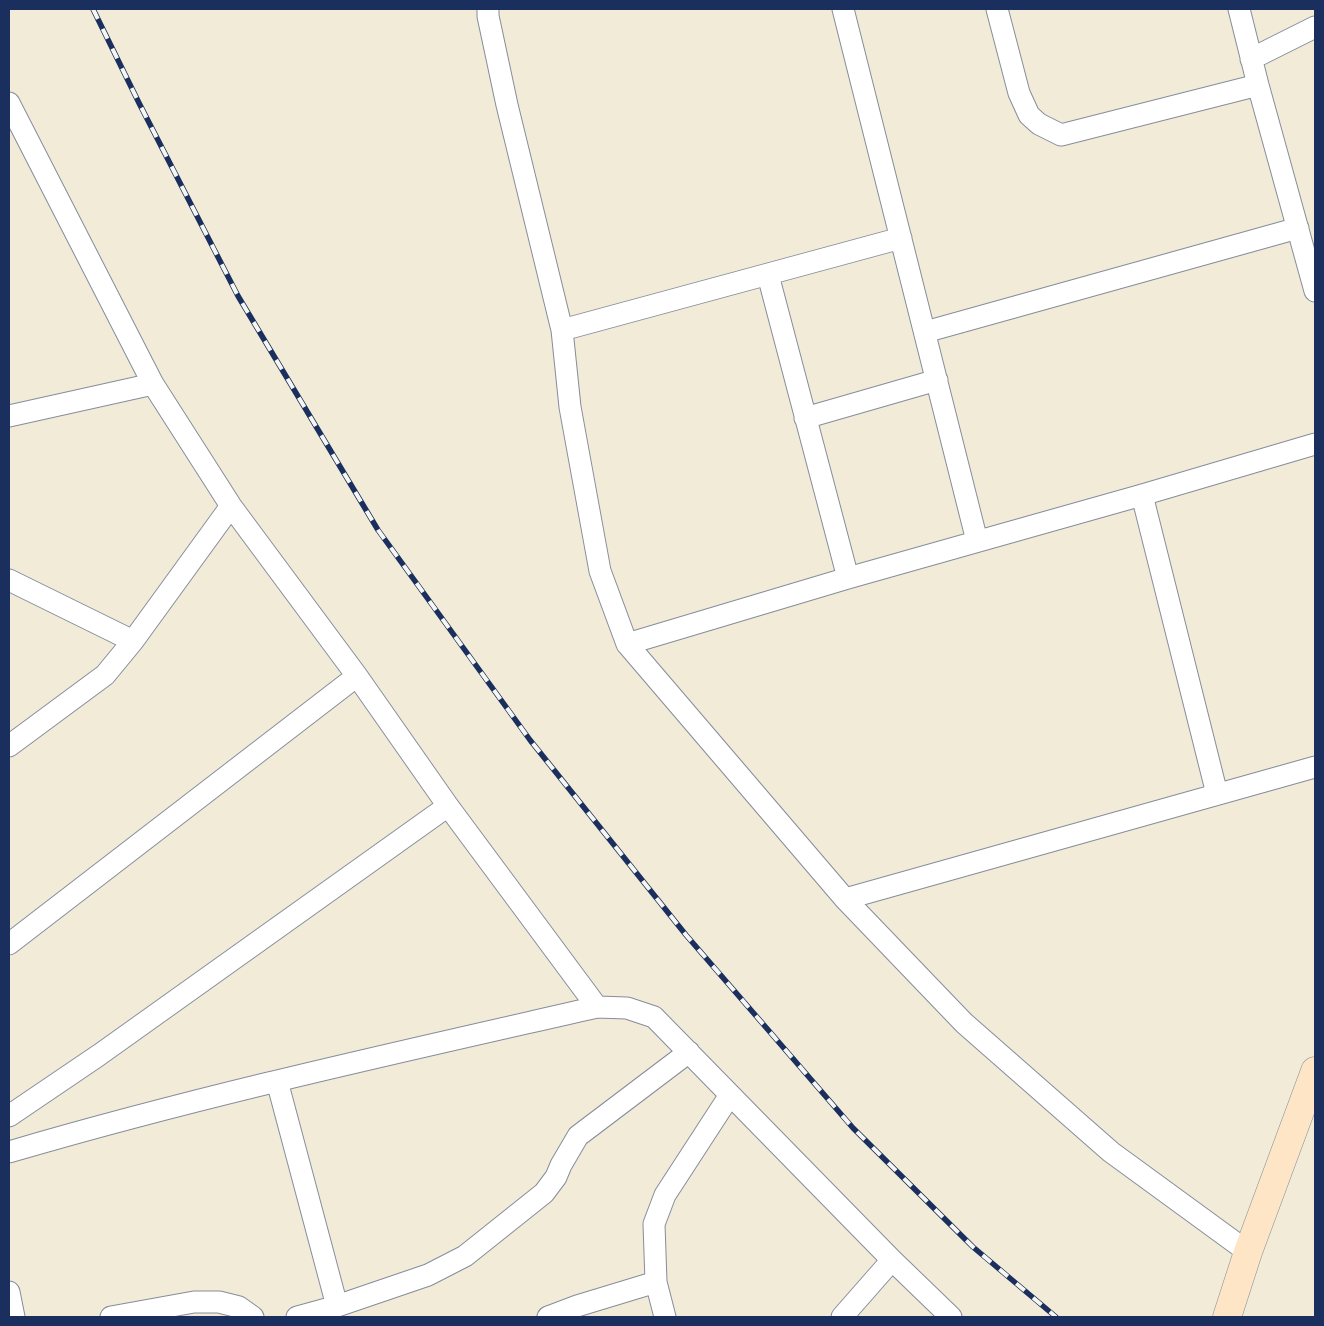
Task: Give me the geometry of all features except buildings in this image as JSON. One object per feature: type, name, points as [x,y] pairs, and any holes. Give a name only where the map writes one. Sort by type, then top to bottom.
[{"type":"main road","points":[[1227,1317],[1248,1252],[1315,1071]]},
{"type":"street","points":[[488,9],[507,105],[562,330],[570,407],[600,571],[626,644],[845,899],[964,1023],[1104,1146],[1248,1252]]},
{"type":"street","points":[[843,9],[977,541]]},
{"type":"street","points":[[998,9],[1019,93],[1029,115],[1039,124],[1061,135],[1258,85]]},
{"type":"street","points":[[1239,9],[1315,291]]},
{"type":"street","points":[[1251,59],[1315,28]]},
{"type":"street","points":[[9,103],[154,384],[231,506],[357,676],[448,806],[597,1007]]},
{"type":"street","points":[[925,332],[1298,228]]},
{"type":"street","points":[[562,330],[901,238]]},
{"type":"street","points":[[768,275],[848,578]]},
{"type":"street","points":[[805,418],[937,380]]},
{"type":"street","points":[[9,416],[154,384]]},
{"type":"street","points":[[626,644],[1315,444]]},
{"type":"street","points":[[1142,495],[1217,794]]},
{"type":"street","points":[[9,746],[105,675],[133,641],[231,506]]},
{"type":"street","points":[[9,580],[133,641]]},
{"type":"street","points":[[9,944],[357,676]]},
{"type":"street","points":[[845,899],[1315,767]]},
{"type":"street","points":[[9,1116],[99,1055],[448,806]]},
{"type":"street","points":[[9,1152],[89,1128],[277,1081],[597,1007],[627,1008],[654,1017],[892,1260],[951,1317]]},
{"type":"street","points":[[297,1317],[428,1275],[466,1256],[544,1193],[556,1177],[578,1136],[688,1052]]},
{"type":"street","points":[[277,1081],[336,1306]]},
{"type":"street","points":[[665,1317],[656,1282],[654,1224],[664,1195],[730,1095]]},
{"type":"street","points":[[842,1317],[892,1260]]},
{"type":"street","points":[[548,1317],[577,1306],[656,1282]]},
{"type":"street","points":[[9,1292],[14,1317]]},
{"type":"street","points":[[111,1317],[194,1302],[219,1302],[239,1307],[253,1317]]},
{"type":"railway","points":[[93,9],[238,296],[378,530],[530,740],[686,935],[853,1128],[973,1247],[1056,1317]]}]
